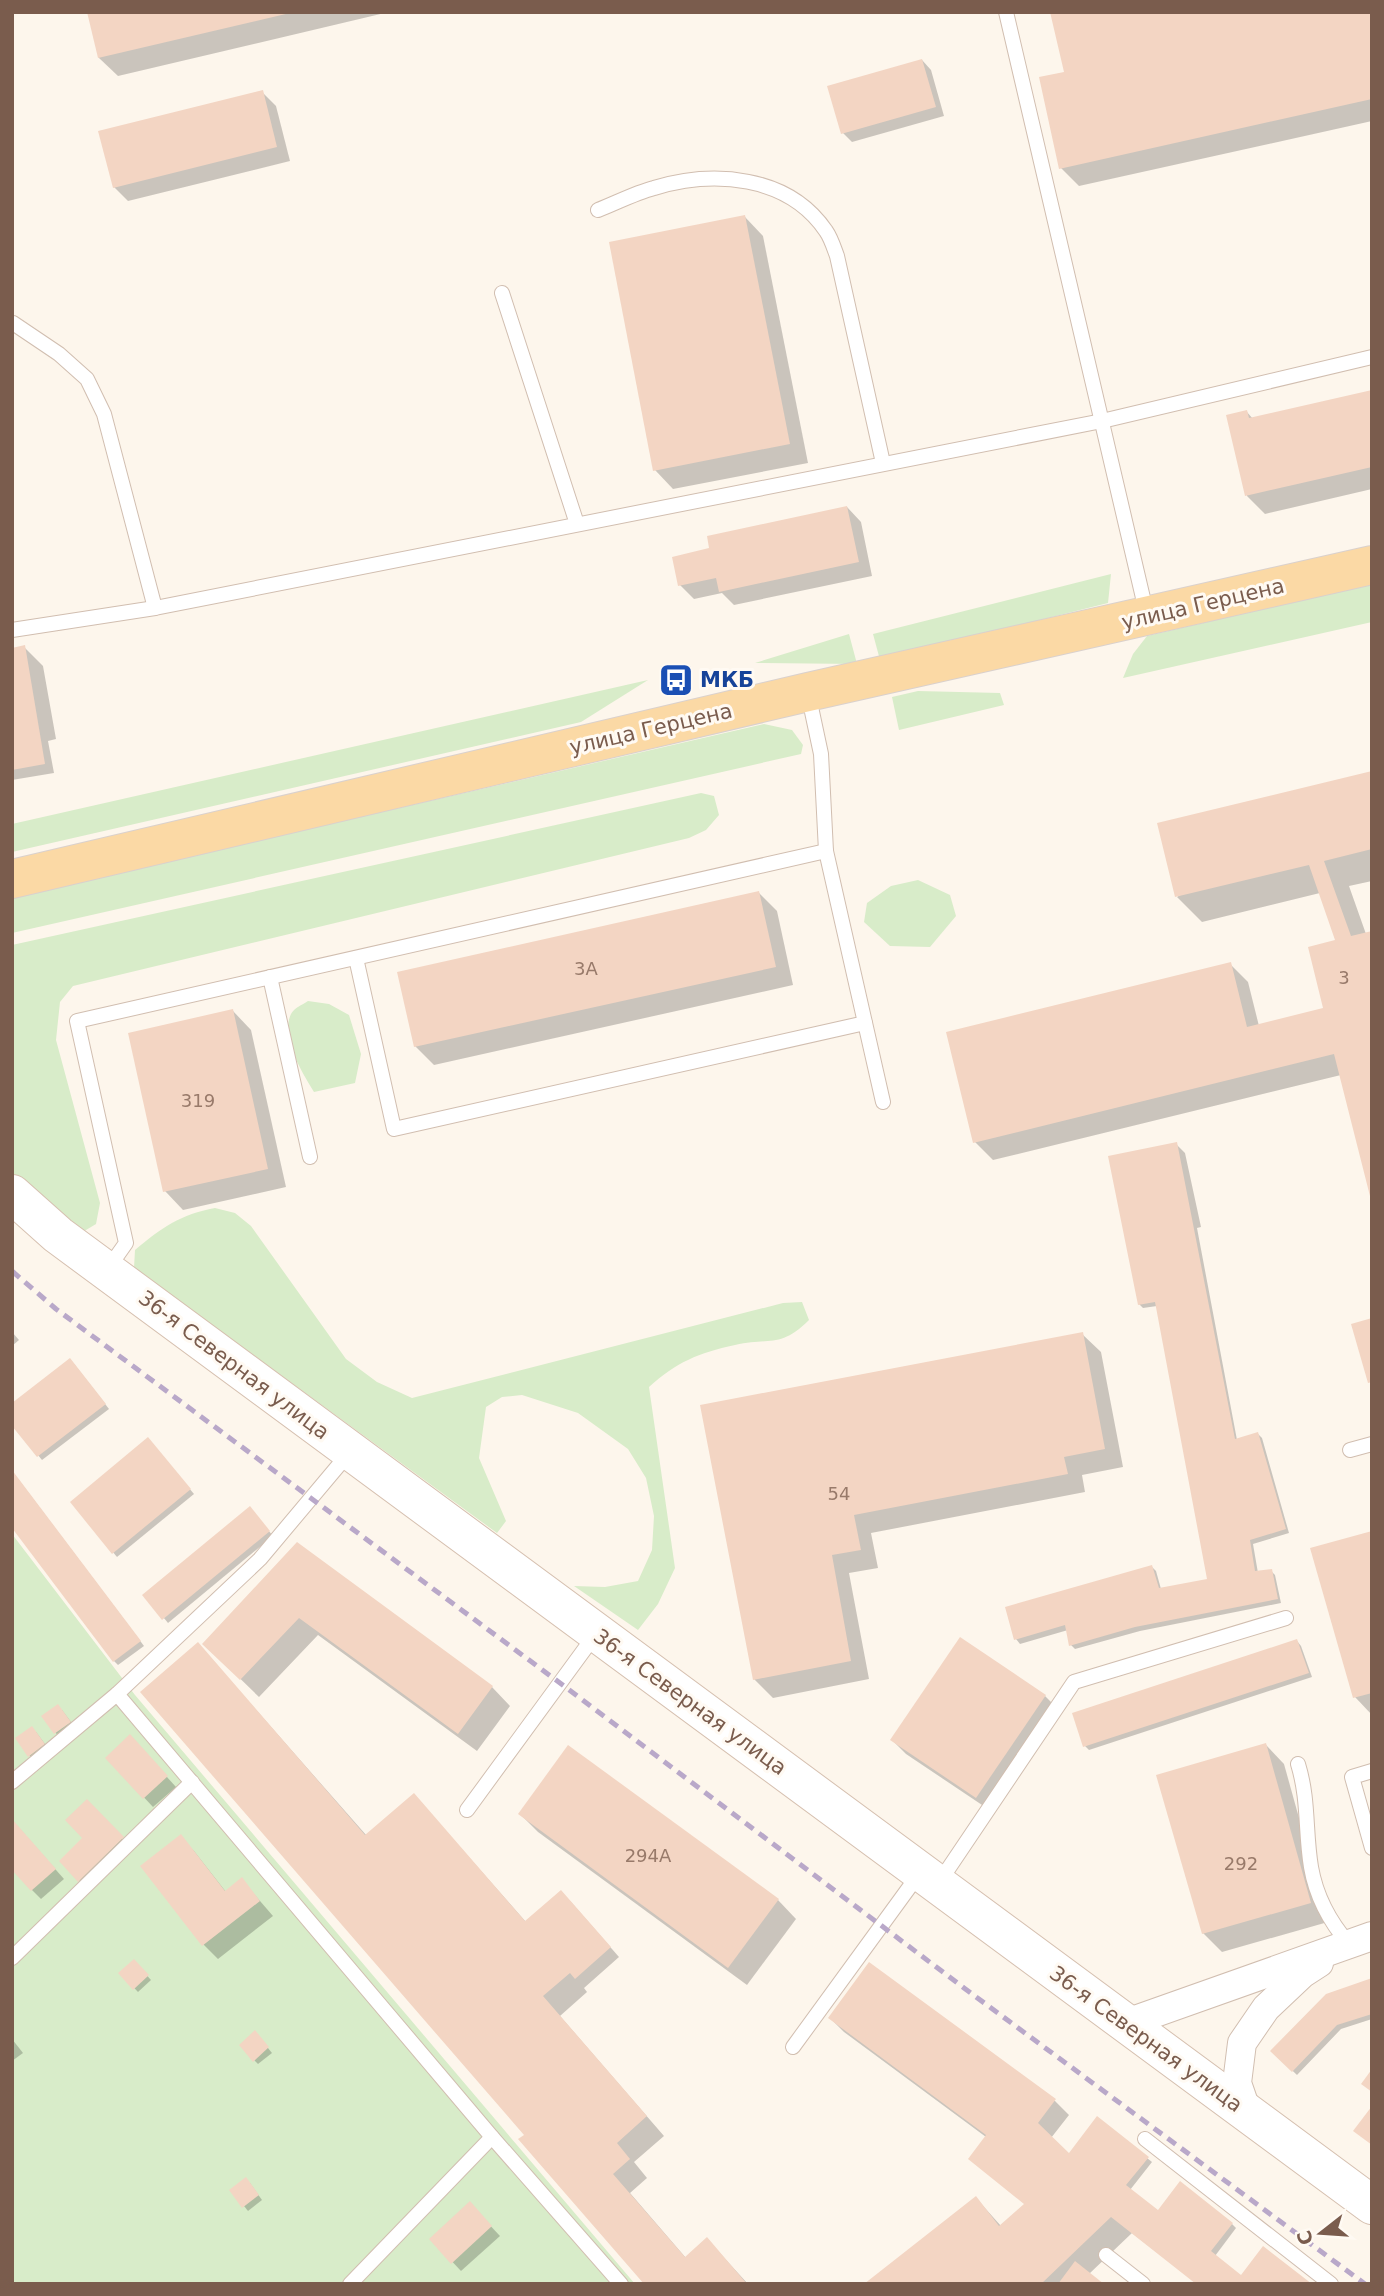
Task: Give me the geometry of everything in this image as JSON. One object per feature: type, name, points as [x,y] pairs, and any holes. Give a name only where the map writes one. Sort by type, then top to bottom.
[{"type":"main road","name":"улица Герцена","points":[[12,879],[808,692],[1372,565]]},
{"type":"main road","name":"36-я Северная улица","points":[[12,1194],[58,1235],[1372,2205]]},
{"type":"street","points":[[1124,2024],[1361,1940]]},
{"type":"street","points":[[1248,2115],[1237,2083],[1242,2043],[1266,2008],[1302,1974],[1361,1940]]},
{"type":"lane","points":[[1006,12],[1147,617]]},
{"type":"lane","points":[[598,210],[654,187],[698,180],[736,178],[771,187],[805,208],[826,231],[837,256],[883,463]]},
{"type":"lane","points":[[502,293],[577,524]]},
{"type":"lane","points":[[13,323],[60,354],[87,379],[104,414],[155,608]]},
{"type":"lane","points":[[12,630],[155,608],[1102,421],[1372,357]]},
{"type":"lane","points":[[808,692],[821,754],[826,851],[883,1102]]},
{"type":"lane","points":[[107,1271],[126,1243],[78,1021],[826,851]]},
{"type":"lane","points":[[356,958],[394,1129],[865,1023]]},
{"type":"lane","points":[[270,977],[310,1157]]},
{"type":"lane","points":[[1350,1450],[1372,1444]]},
{"type":"lane","points":[[12,1782],[117,1694],[260,1559],[350,1452]]},
{"type":"lane","points":[[793,2046],[929,1879],[1074,1682],[1286,1618]]},
{"type":"lane","points":[[467,1810],[596,1633]]},
{"type":"lane","points":[[117,1694],[492,2137],[621,2284]]},
{"type":"lane","points":[[1298,1765],[1305,1789],[1311,1868],[1326,1910],[1335,1928],[1361,1940]]},
{"type":"lane","points":[[1372,1771],[1352,1777],[1372,1848]]},
{"type":"lane","points":[[12,1958],[192,1782]]},
{"type":"lane","points":[[350,2284],[492,2137]]},
{"type":"lane","points":[[1145,2139],[1331,2284]]},
{"type":"lane","points":[[1106,2255],[1143,2284]]},
{"type":"green space","points":[[1111,574],[1108,603],[880,660],[873,634]]},
{"type":"green space","points":[[1372,584],[1372,622],[1123,678],[1133,654],[1147,636]]},
{"type":"green space","points":[[849,634],[857,664],[755,663]]},
{"type":"green space","points":[[648,680],[581,722],[12,852],[12,824]]},
{"type":"green space","points":[[918,691],[1000,693],[1004,705],[899,730],[892,697]]},
{"type":"green space","points":[[764,724],[792,730],[803,745],[801,754],[12,933],[12,897]]},
{"type":"green space","points":[[701,793],[714,796],[719,815],[706,830],[689,838],[73,986],[60,1002],[56,1040],[100,1203],[96,1224],[81,1233],[12,1174],[12,945]]},
{"type":"green space","points":[[918,880],[950,895],[956,916],[930,947],[890,946],[864,922],[867,903],[891,886]]},
{"type":"green space","points":[[308,1001],[329,1004],[349,1015],[361,1054],[355,1083],[314,1092],[304,1075],[290,1044],[288,1023],[292,1012]]},
{"type":"green space","points":[[215,1208],[235,1213],[251,1226],[346,1359],[377,1382],[412,1398],[783,1303],[802,1302],[809,1320],[782,1339],[735,1345],[699,1355],[669,1371],[649,1387],[675,1568],[658,1604],[638,1630],[574,1586],[605,1587],[638,1581],[652,1550],[654,1516],[646,1478],[628,1449],[578,1413],[522,1395],[502,1397],[486,1407],[479,1458],[506,1521],[497,1533],[134,1268],[135,1250],[154,1235],[182,1218]]},
{"type":"green space","points":[[12,1534],[135,1695],[635,2284],[12,2284]]},
{"type":"building","points":[[87,12],[290,12],[290,13],[98,58]]},
{"type":"building","points":[[1050,12],[1372,12],[1372,99],[1059,169],[1039,77],[1064,72]]},
{"type":"building","points":[[922,59],[936,107],[841,134],[827,86]]},
{"type":"building","points":[[263,90],[277,147],[113,188],[98,131]]},
{"type":"building","points":[[745,215],[790,444],[653,471],[609,242]]},
{"type":"building","points":[[1372,390],[1372,467],[1245,496],[1226,415],[1247,410],[1249,418]]},
{"type":"building","points":[[847,506],[859,562],[719,592],[716,578],[678,586],[672,557],[709,548],[707,536]]},
{"type":"building","points":[[25,645],[45,764],[12,770],[12,648]]},
{"type":"building","points":[[1372,771],[1372,849],[1324,861],[1351,936],[1372,931],[1372,1204],[1334,1054],[973,1143],[946,1032],[1231,962],[1247,1027],[1323,1008],[1308,947],[1335,940],[1309,865],[1175,897],[1157,823]]},
{"type":"building","points":[[759,891],[776,967],[414,1047],[397,972]]},
{"type":"building","points":[[233,1009],[268,1169],[163,1192],[128,1033]]},
{"type":"building","points":[[1177,1142],[1235,1439],[1258,1432],[1286,1529],[1250,1540],[1255,1571],[1272,1569],[1278,1599],[1135,1627],[1069,1646],[1065,1625],[1014,1640],[1005,1607],[1152,1565],[1159,1588],[1207,1579],[1155,1302],[1138,1305],[1108,1156]]},
{"type":"building","points":[[1372,1318],[1372,1382],[1368,1383],[1351,1324]]},
{"type":"building","points":[[1083,1332],[1105,1449],[1064,1457],[1068,1474],[854,1515],[861,1550],[832,1555],[851,1661],[753,1680],[700,1405]]},
{"type":"building","points":[[70,1358],[106,1404],[37,1457],[12,1426],[12,1403]]},
{"type":"building","points":[[148,1437],[191,1489],[112,1554],[70,1502]]},
{"type":"building","points":[[12,1470],[141,1641],[113,1662],[12,1528]]},
{"type":"building","points":[[250,1506],[270,1531],[162,1620],[142,1595]]},
{"type":"building","points":[[1372,1531],[1372,1693],[1353,1698],[1310,1548]]},
{"type":"building","points":[[297,1542],[493,1686],[458,1734],[299,1618],[240,1680],[202,1644]]},
{"type":"building","points":[[960,1637],[1046,1695],[976,1798],[890,1740]]},
{"type":"building","points":[[1297,1639],[1309,1673],[1083,1747],[1072,1713]]},
{"type":"building","points":[[198,1642],[365,1835],[414,1793],[525,1921],[561,1890],[611,1947],[575,1979],[570,1973],[543,1996],[647,2116],[617,2143],[630,2159],[613,2174],[685,2257],[707,2237],[747,2284],[644,2284],[518,2139],[524,2135],[140,1692]]},
{"type":"building","points":[[58,1704],[71,1722],[54,1734],[41,1716]]},
{"type":"building","points":[[32,1726],[45,1744],[28,1757],[15,1738]]},
{"type":"building","points":[[130,1734],[168,1776],[143,1799],[105,1758]]},
{"type":"building","points":[[1266,1743],[1311,1903],[1202,1934],[1156,1775]]},
{"type":"building","points":[[568,1745],[779,1899],[728,1968],[518,1814]]},
{"type":"building","points":[[87,1799],[124,1837],[78,1882],[59,1861],[82,1838],[65,1820]]},
{"type":"building","points":[[12,1819],[56,1869],[31,1891],[12,1870]]},
{"type":"building","points":[[181,1834],[225,1891],[242,1877],[260,1901],[202,1946],[140,1866]]},
{"type":"building","points":[[134,1959],[149,1975],[133,1990],[118,1973]]},
{"type":"building","points":[[869,1962],[1056,2099],[1038,2123],[1069,2153],[1097,2116],[1149,2157],[1126,2185],[1158,2210],[1180,2181],[1233,2223],[1211,2251],[1241,2275],[1263,2246],[1312,2284],[1196,2284],[1111,2217],[1041,2284],[864,2284],[976,2196],[999,2226],[1024,2204],[968,2159],[986,2135],[828,2018]]},
{"type":"building","points":[[1372,1978],[1372,2014],[1337,2025],[1292,2072],[1270,2051],[1326,1994]]},
{"type":"building","points":[[255,2030],[269,2047],[253,2062],[239,2045]]},
{"type":"building","points":[[1372,2069],[1372,2092],[1361,2084]]},
{"type":"building","points":[[1372,2106],[1372,2145],[1353,2131]]},
{"type":"building","points":[[246,2177],[259,2195],[242,2208],[229,2190]]},
{"type":"building","points":[[470,2201],[492,2226],[451,2264],[429,2239]]},
{"type":"building","points":[[1075,2261],[1104,2284],[1058,2284]]},
{"type":"railway","points":[[12,1271],[56,1309],[560,1683],[964,1988],[1365,2284]]},
{"type":"place","name":"МКБ","points":[[676,680]]}]
